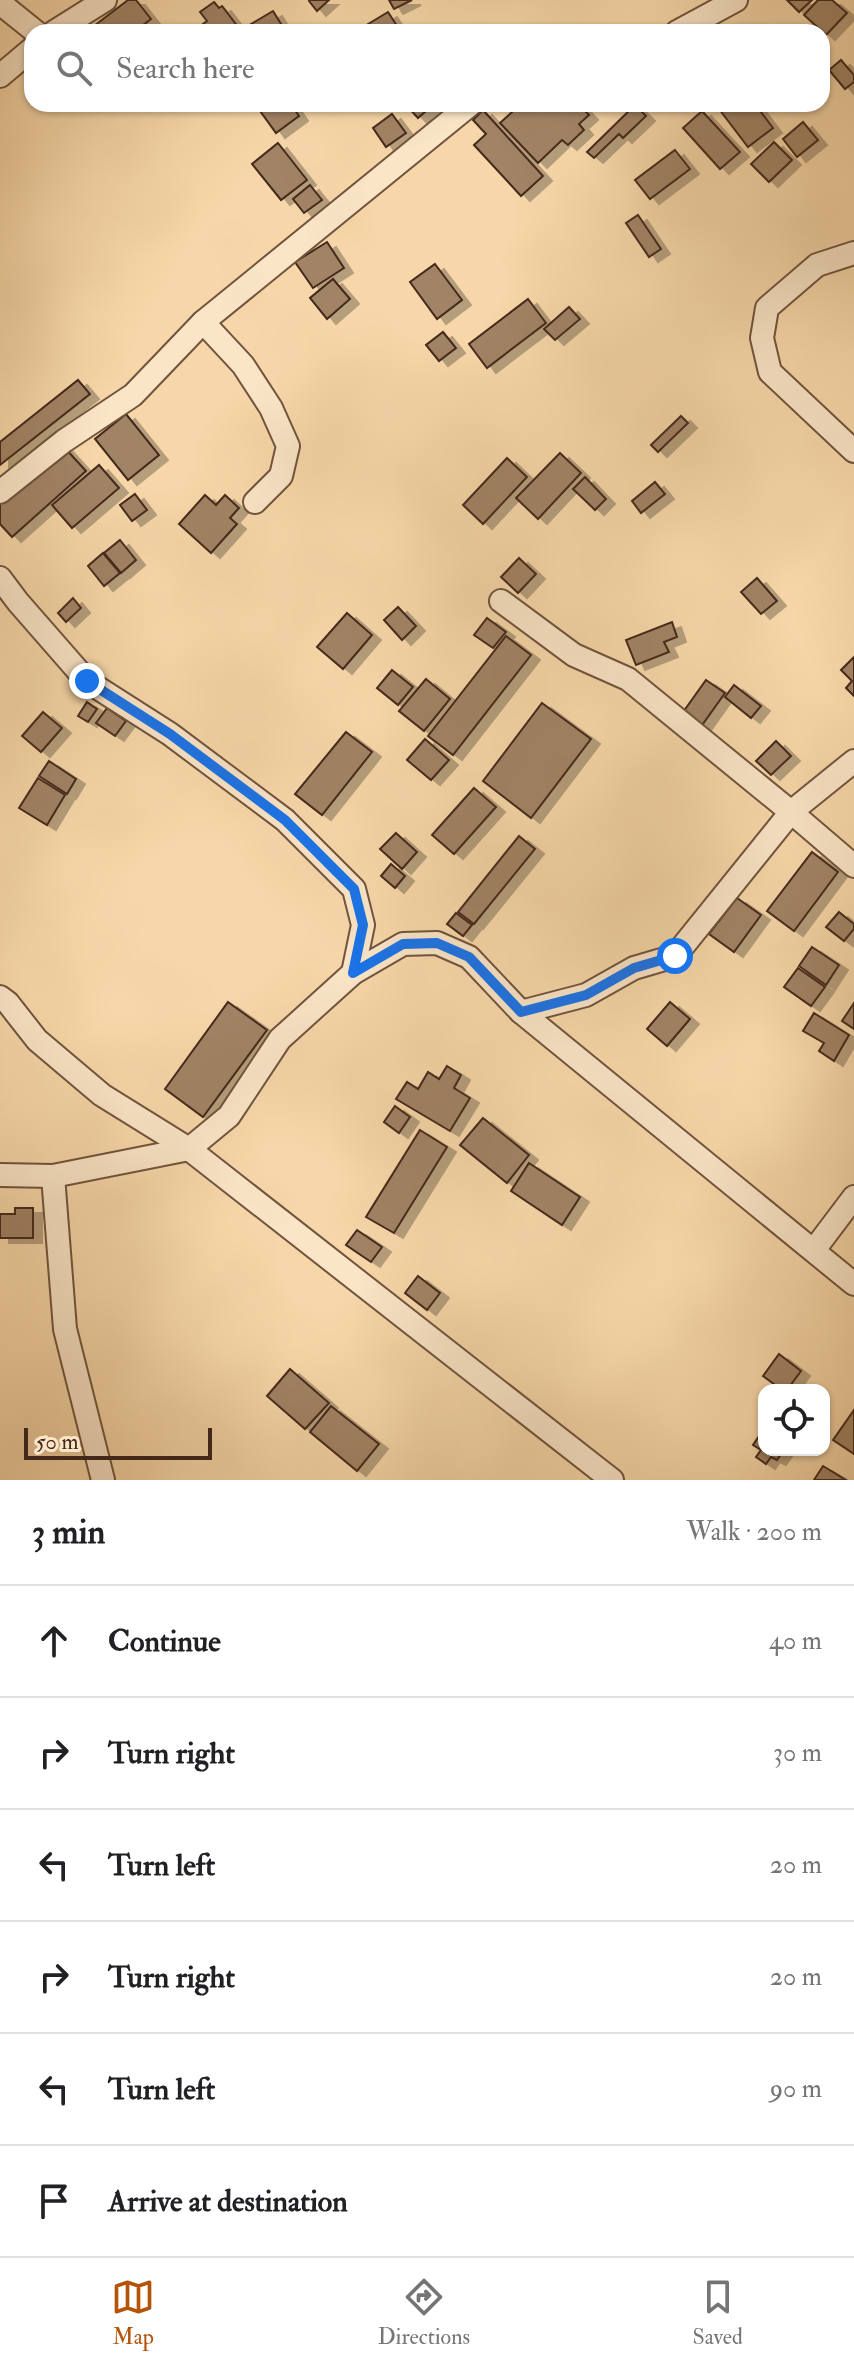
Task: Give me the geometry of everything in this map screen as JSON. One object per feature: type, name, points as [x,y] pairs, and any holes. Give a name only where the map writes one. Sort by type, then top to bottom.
[{"type":"street","points":[[67,24],[105,0]]},
{"type":"street","points":[[692,24],[736,0]]},
{"type":"street","points":[[0,3],[26,24]]},
{"type":"street","points":[[0,76],[24,56]]},
{"type":"street","points":[[0,492],[64,441],[133,395],[203,322],[461,112]]},
{"type":"street","points":[[854,253],[817,265],[767,308],[762,338],[770,372],[854,451]]},
{"type":"street","points":[[203,322],[243,365],[271,408],[288,446],[281,476],[255,502]]},
{"type":"street","points":[[0,578],[87,681],[170,734],[285,820],[354,889],[363,925],[353,973]]},
{"type":"street","points":[[501,601],[574,655],[628,679],[854,866]]},
{"type":"street","points":[[521,1012],[586,995],[634,968],[675,956],[791,812],[854,761]]},
{"type":"street","points":[[0,1175],[53,1176],[189,1149],[229,1116],[280,1039],[353,973],[403,944],[437,943],[469,957],[521,1012],[854,1284]]},
{"type":"street","points":[[0,997],[37,1040],[102,1095],[189,1149],[612,1480]]},
{"type":"street","points":[[53,1176],[65,1329],[103,1480]]},
{"type":"street","points":[[814,1250],[854,1197]]},
{"type":"building","points":[[128,0],[136,0],[151,19],[144,24],[97,24]]},
{"type":"building","points":[[309,0],[329,0],[317,11],[309,1]]},
{"type":"building","points":[[389,0],[412,0],[394,9]]},
{"type":"building","points":[[787,0],[812,0],[799,12]]},
{"type":"building","points":[[818,0],[832,0],[847,13],[830,31],[830,24],[814,24],[804,15]]},
{"type":"building","points":[[214,2],[219,8],[222,6],[236,24],[203,24],[207,21],[200,12]]},
{"type":"building","points":[[273,11],[281,24],[251,24]]},
{"type":"building","points":[[388,12],[396,24],[368,24]]},
{"type":"building","points":[[841,60],[854,75],[854,82],[845,89],[830,69]]},
{"type":"building","points":[[261,112],[296,112],[299,116],[276,133]]},
{"type":"building","points":[[485,112],[543,176],[521,196],[474,145],[486,134],[473,120]]},
{"type":"building","points":[[512,112],[586,112],[589,115],[579,124],[584,130],[568,145],[562,140],[538,163],[500,123]]},
{"type":"building","points":[[628,112],[642,112],[646,116],[623,138],[619,134],[594,158],[587,152]]},
{"type":"building","points":[[703,112],[740,152],[720,169],[683,128]]},
{"type":"building","points":[[721,112],[761,112],[773,128],[748,147]]},
{"type":"building","points":[[392,114],[406,133],[386,147],[373,128]]},
{"type":"building","points":[[803,122],[818,140],[797,157],[783,139]]},
{"type":"building","points":[[774,142],[792,160],[769,182],[751,164]]},
{"type":"building","points":[[278,143],[307,180],[281,200],[252,164]]},
{"type":"building","points":[[675,150],[690,169],[650,199],[635,180]]},
{"type":"building","points":[[310,185],[322,200],[304,213],[293,199]]},
{"type":"building","points":[[638,215],[661,249],[649,257],[626,223]]},
{"type":"building","points":[[327,242],[344,268],[313,288],[295,262]]},
{"type":"building","points":[[435,264],[462,300],[437,319],[410,282]]},
{"type":"building","points":[[333,279],[350,299],[327,319],[310,298]]},
{"type":"building","points":[[528,299],[546,323],[487,368],[469,344]]},
{"type":"building","points":[[569,307],[580,319],[555,340],[544,329]]},
{"type":"building","points":[[443,332],[456,348],[439,361],[426,345]]},
{"type":"building","points":[[78,380],[90,394],[0,465],[0,442]]},
{"type":"building","points":[[126,414],[159,455],[128,480],[95,439]]},
{"type":"building","points":[[681,416],[688,423],[658,452],[651,445]]},
{"type":"building","points":[[64,447],[86,471],[12,537],[0,524],[0,504]]},
{"type":"building","points":[[560,453],[581,473],[538,519],[516,498]]},
{"type":"building","points":[[507,458],[527,477],[483,524],[463,505]]},
{"type":"building","points":[[99,465],[119,488],[72,528],[52,505]]},
{"type":"building","points":[[585,477],[606,499],[595,510],[573,489]]},
{"type":"building","points":[[655,482],[665,494],[641,513],[632,501]]},
{"type":"building","points":[[135,494],[147,510],[132,521],[120,505]]},
{"type":"building","points":[[205,495],[216,505],[225,495],[239,508],[230,518],[237,524],[211,553],[179,524]]},
{"type":"building","points":[[120,540],[136,560],[121,573],[104,553]]},
{"type":"building","points":[[103,553],[120,573],[104,586],[88,566]]},
{"type":"building","points":[[519,558],[536,574],[518,593],[501,577]]},
{"type":"building","points":[[757,578],[777,601],[761,614],[741,592]]},
{"type":"building","points":[[73,598],[81,608],[66,622],[58,613]]},
{"type":"building","points":[[398,607],[416,626],[402,640],[384,620]]},
{"type":"building","points":[[347,613],[372,635],[343,669],[317,647]]},
{"type":"building","points":[[487,618],[506,632],[493,648],[474,635]]},
{"type":"building","points":[[672,622],[677,637],[664,642],[669,652],[636,665],[626,640]]},
{"type":"building","points":[[506,636],[531,655],[453,755],[428,736]]},
{"type":"building","points":[[854,657],[854,696],[846,688],[852,681],[841,670]]},
{"type":"building","points":[[392,670],[413,687],[398,705],[377,688]]},
{"type":"building","points":[[426,679],[450,699],[424,731],[399,711]]},
{"type":"building","points":[[706,680],[725,693],[700,728],[681,715]]},
{"type":"building","points":[[734,685],[761,706],[751,718],[725,697]]},
{"type":"building","points":[[87,702],[97,709],[88,722],[78,716]]},
{"type":"building","points":[[542,703],[591,739],[531,818],[483,781]]},
{"type":"building","points":[[107,708],[126,721],[115,736],[96,723]]},
{"type":"building","points":[[43,712],[62,728],[41,752],[22,736]]},
{"type":"building","points":[[346,732],[372,752],[322,815],[295,794]]},
{"type":"building","points":[[425,739],[449,760],[431,780],[407,760]]},
{"type":"building","points":[[776,741],[791,756],[771,775],[756,761]]},
{"type":"building","points":[[49,761],[76,779],[67,794],[39,776]]},
{"type":"building","points":[[38,778],[65,795],[47,825],[19,808]]},
{"type":"building","points":[[474,788],[496,807],[454,854],[432,835]]},
{"type":"building","points":[[396,833],[417,852],[402,869],[380,849]]},
{"type":"building","points":[[519,836],[535,849],[474,924],[458,912]]},
{"type":"building","points":[[812,852],[838,872],[794,931],[767,911]]},
{"type":"building","points":[[391,864],[405,876],[395,888],[381,876]]},
{"type":"building","points":[[737,898],[761,915],[734,952],[709,934]]},
{"type":"building","points":[[839,912],[854,924],[854,929],[844,941],[826,927]]},
{"type":"building","points":[[456,913],[472,925],[463,936],[447,924]]},
{"type":"building","points":[[812,947],[839,965],[826,985],[799,966]]},
{"type":"building","points":[[798,968],[825,987],[811,1006],[784,987]]},
{"type":"building","points":[[228,1002],[267,1030],[203,1117],[165,1089]]},
{"type":"building","points":[[670,1002],[690,1019],[667,1046],[647,1029]]},
{"type":"building","points":[[854,1003],[854,1029],[842,1021]]},
{"type":"building","points":[[814,1013],[849,1035],[834,1061],[819,1051],[824,1043],[803,1031]]},
{"type":"building","points":[[447,1066],[461,1075],[454,1088],[470,1098],[450,1131],[396,1099],[407,1082],[418,1089],[428,1072],[439,1079]]},
{"type":"building","points":[[395,1106],[410,1117],[399,1133],[384,1122]]},
{"type":"building","points":[[483,1118],[529,1155],[507,1183],[460,1145]]},
{"type":"building","points":[[420,1130],[447,1147],[394,1233],[366,1217]]},
{"type":"building","points":[[529,1163],[580,1197],[562,1225],[511,1191]]},
{"type":"building","points":[[15,1208],[33,1208],[33,1238],[0,1238],[0,1214],[15,1214]]},
{"type":"building","points":[[357,1230],[382,1247],[371,1262],[346,1245]]},
{"type":"building","points":[[418,1276],[440,1293],[427,1310],[405,1293]]},
{"type":"building","points":[[779,1354],[801,1371],[791,1384],[774,1384],[763,1376]]},
{"type":"building","points":[[290,1369],[329,1403],[305,1429],[267,1396]]},
{"type":"building","points":[[331,1406],[379,1444],[357,1471],[310,1432]]},
{"type":"building","points":[[854,1410],[854,1454],[833,1440]]},
{"type":"building","points":[[758,1454],[780,1456],[777,1460],[771,1457],[766,1464],[756,1457]]},
{"type":"building","points":[[823,1466],[846,1480],[814,1480]]},
{"type":"route","points":[[87,681],[170,734],[285,820],[354,889],[363,925],[353,973],[403,944],[437,943],[469,957],[521,1012],[586,995],[634,968],[675,956]]}]
